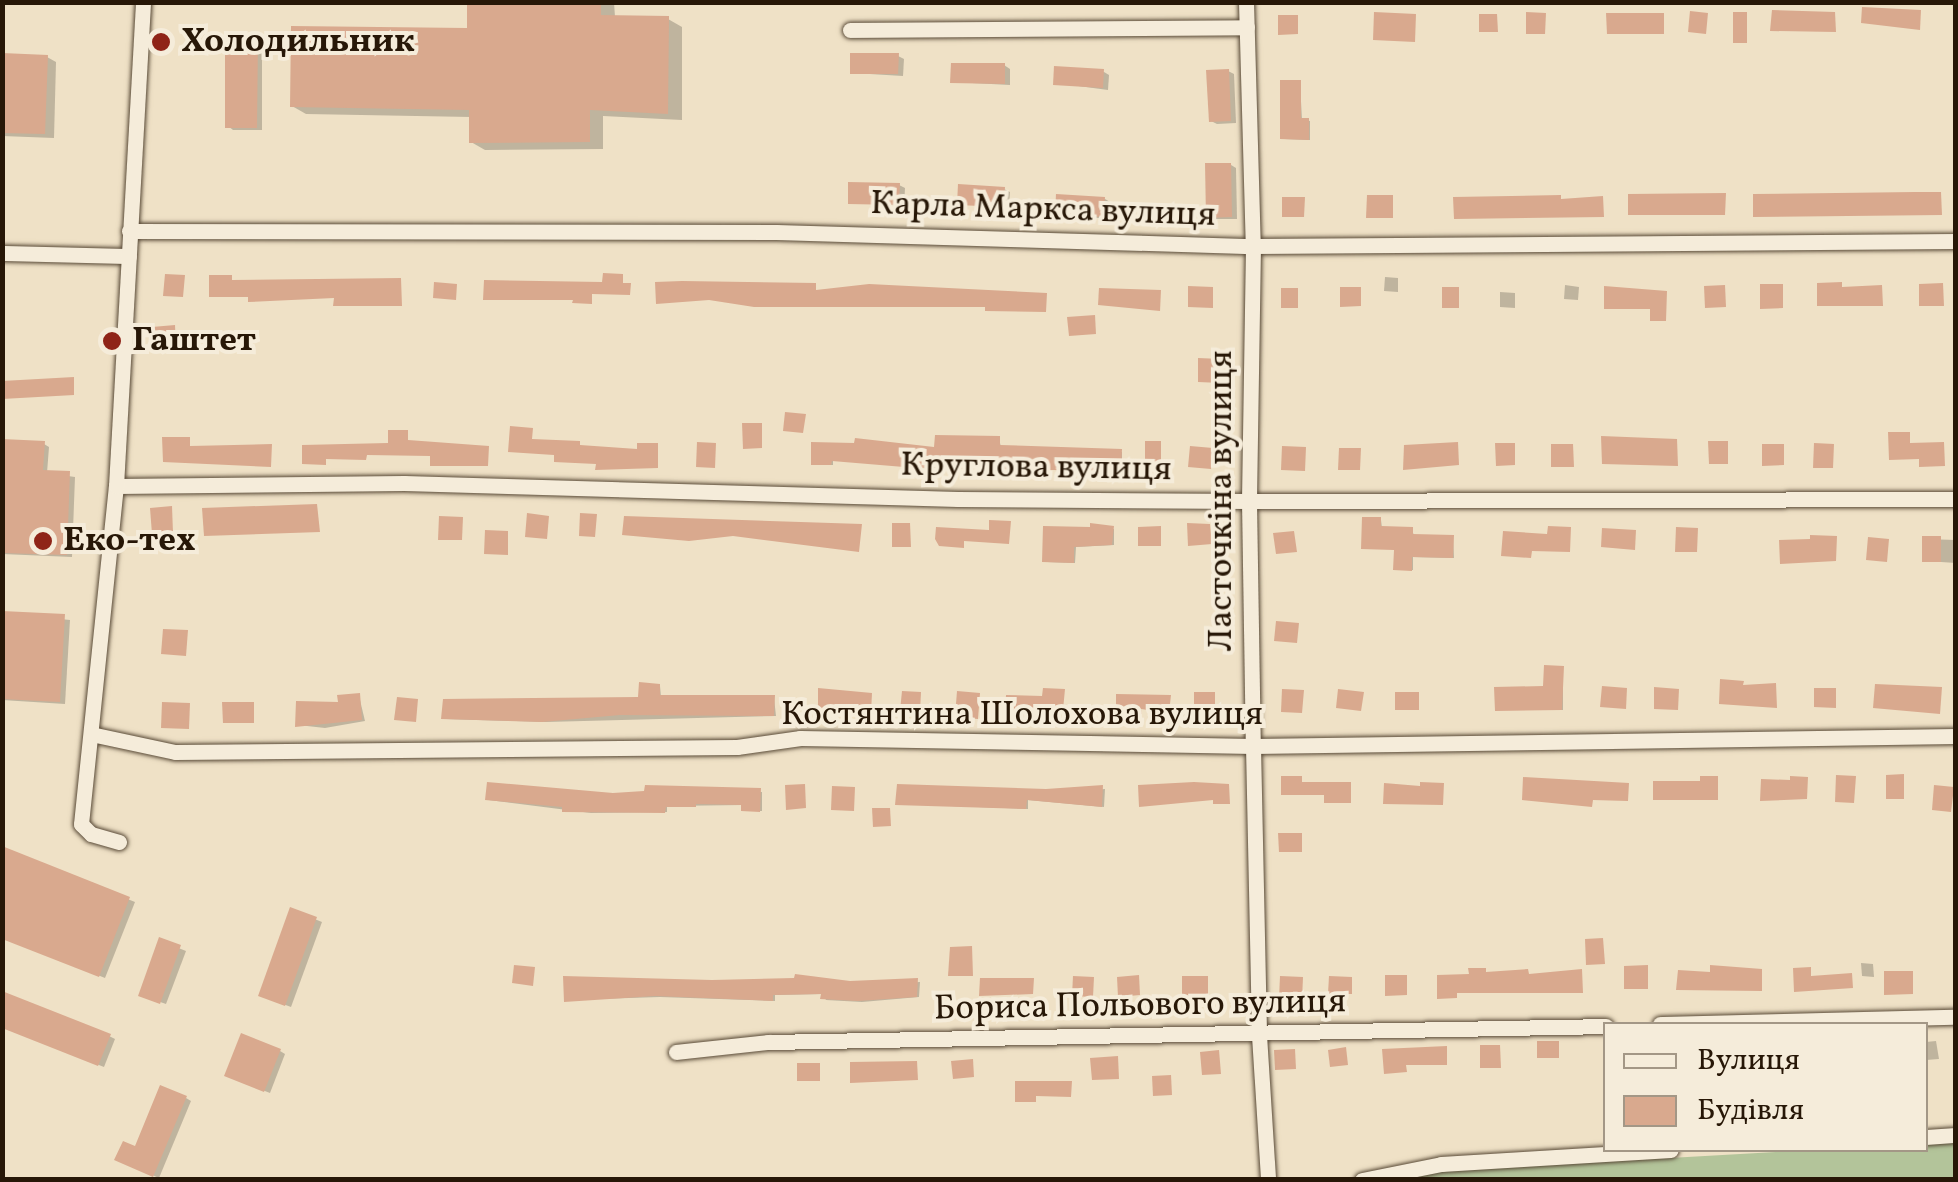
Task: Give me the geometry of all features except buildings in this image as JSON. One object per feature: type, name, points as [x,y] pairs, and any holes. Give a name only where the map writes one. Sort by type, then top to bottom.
[{"type":"street","points":[[119,842],[90,834],[81,824],[116,486],[143,2]]},
{"type":"street","name":"Ласточкіна вулиця","points":[[1246,2],[1253,246],[1249,501],[1253,746],[1259,1035],[1268,1180]]},
{"type":"street","points":[[850,30],[1248,27]]},
{"type":"street","name":"Карла Маркса вулиця","points":[[129,232],[776,232],[1253,246],[1956,241]]},
{"type":"street","points":[[2,253],[129,256]]},
{"type":"street","name":"Круглова вулиця","points":[[116,486],[404,483],[958,499],[1956,499]]},
{"type":"street","name":"Костянтина Шолохова вулиця","points":[[91,734],[175,752],[737,747],[800,738],[1253,746],[1956,736]]},
{"type":"street","points":[[1734,1022],[1956,1016]]},
{"type":"street","name":"Бориса Польового вулиця","points":[[676,1052],[768,1042],[1603,1026]]},
{"type":"street","points":[[1928,1137],[1956,1135]]},
{"type":"street","points":[[1362,1180],[1440,1164],[1638,1152]]},
{"type":"green space","points":[[1955,1142],[1955,1179],[1398,1180],[1441,1171],[1776,1152],[1928,1152],[1928,1144]]},
{"type":"place","name":"Холодильник","points":[[161,42]]},
{"type":"place","name":"Гаштет","points":[[112,341]]},
{"type":"place","name":"Еко-тех","points":[[43,541]]}]
